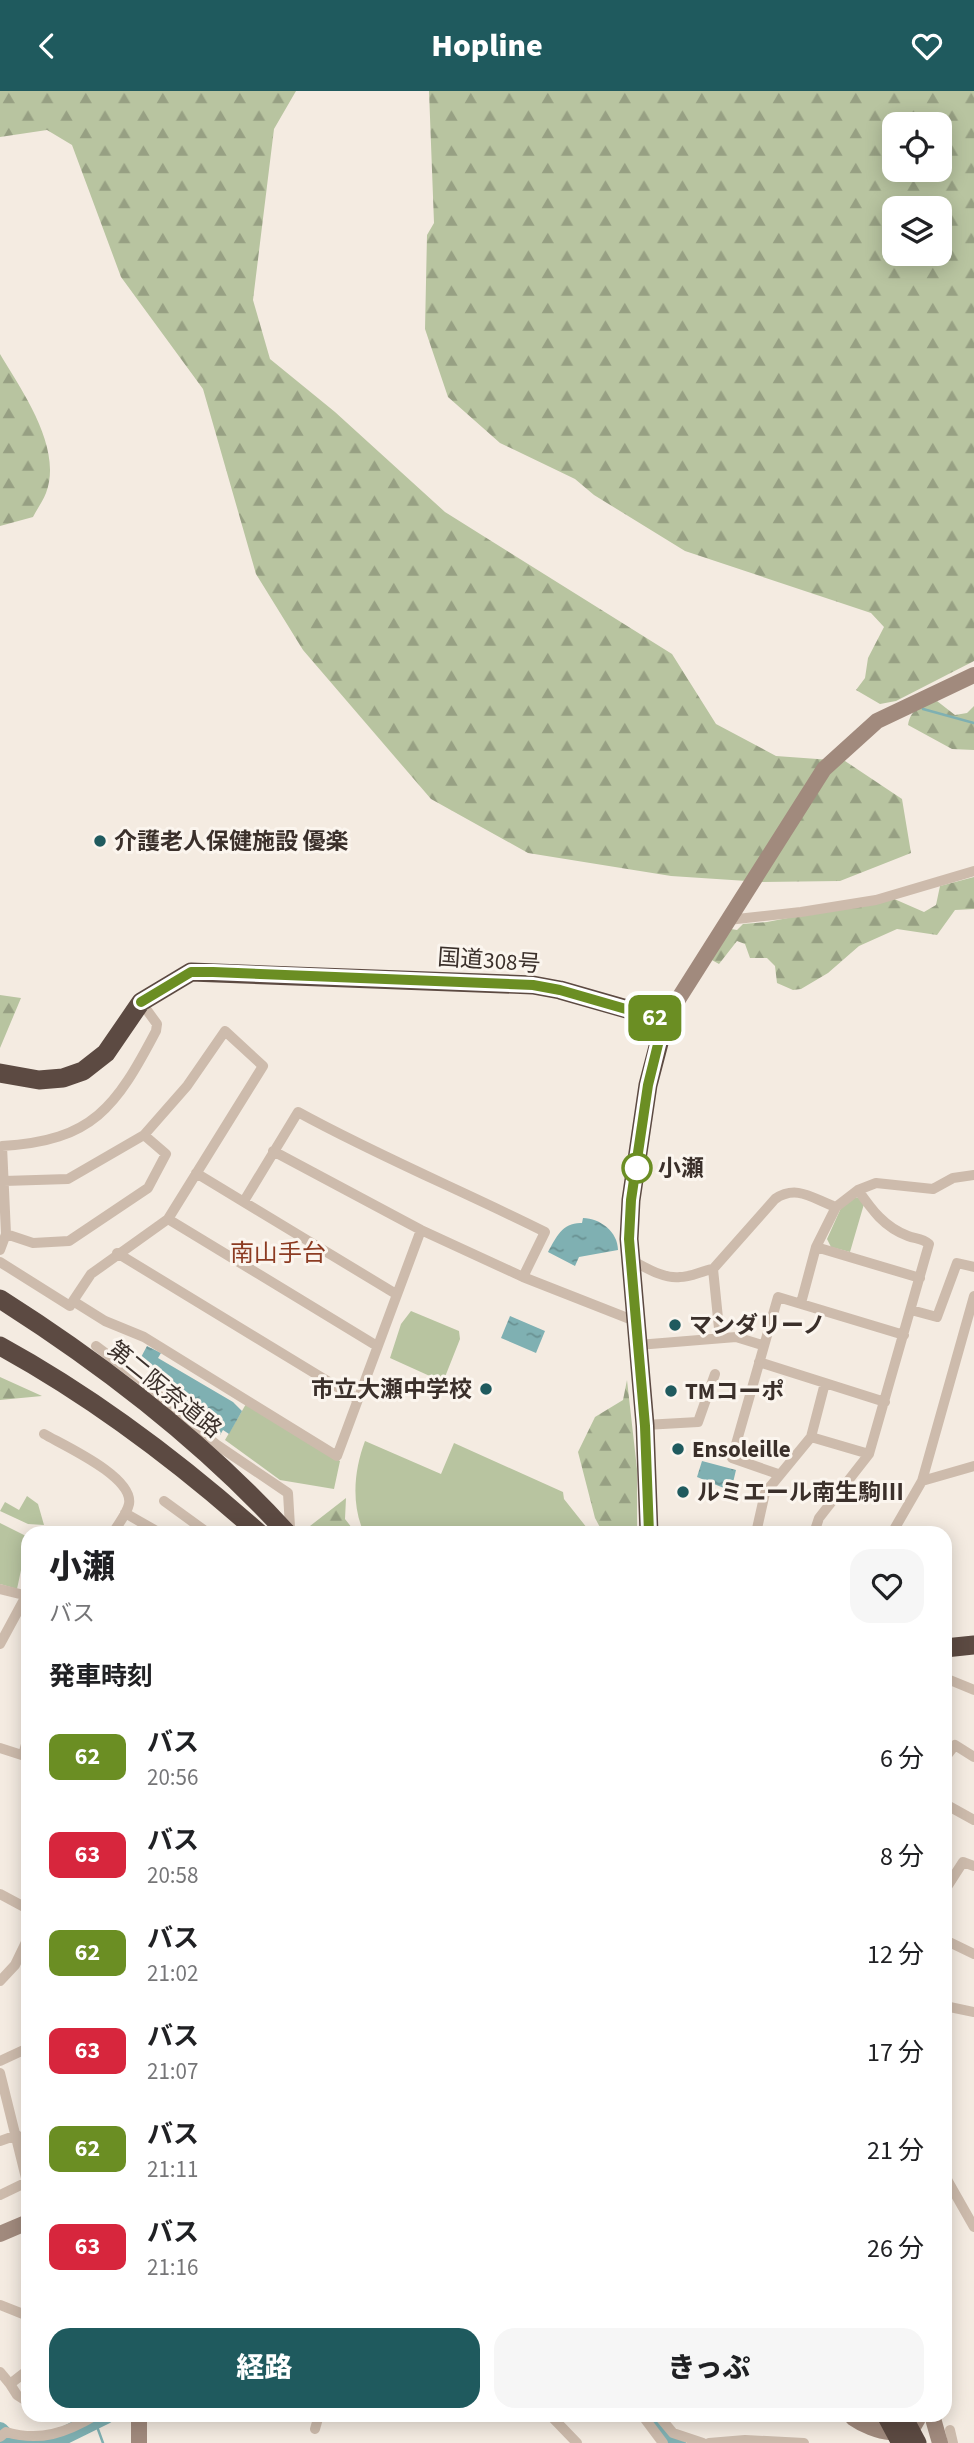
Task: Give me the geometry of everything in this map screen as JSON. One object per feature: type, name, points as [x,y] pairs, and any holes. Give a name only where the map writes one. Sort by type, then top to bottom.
[{"type":"highway","name":"国道308号","points":[[0,1073],[39,1080],[63,1078],[83,1071],[106,1053],[141,1002],[191,972],[533,985],[560,990],[664,1020]]},
{"type":"highway","points":[[649,1526],[645,1426],[631,1260],[631,1200],[648,1085],[664,1020]]},
{"type":"highway","name":"第二阪奈道路","points":[[0,1299],[55,1333],[150,1405],[208,1454],[284,1526]]},
{"type":"highway","points":[[0,1346],[95,1402],[155,1445],[250,1526]]},
{"type":"highway","points":[[952,1647],[974,1645]]},
{"type":"highway","points":[[890,2422],[901,2443]]},
{"type":"highway","points":[[906,2422],[917,2443]]},
{"type":"street","points":[[664,1020],[824,769],[877,721],[974,675]]},
{"type":"street","points":[[727,920],[876,900],[974,871]]},
{"type":"street","points":[[0,1250],[6,1234],[2,1146],[40,1144],[68,1134],[81,1128],[110,1104],[156,1031],[158,1024],[141,1002]]},
{"type":"street","points":[[0,1262],[70,1306],[91,1274],[168,1219],[263,1066],[225,1031],[187,1086],[144,1135],[68,1179],[4,1181]]},
{"type":"street","points":[[244,1201],[298,1112],[366,1149],[446,1182],[545,1232],[523,1277]]},
{"type":"street","points":[[6,1234],[33,1243],[69,1241],[148,1188],[166,1154],[144,1135]]},
{"type":"street","points":[[273,1151],[421,1230],[523,1277],[635,1321]]},
{"type":"street","points":[[197,1173],[396,1294]]},
{"type":"street","points":[[800,1303],[816,1247],[836,1207],[858,1189],[876,1183],[933,1189],[953,1178],[974,1175]]},
{"type":"street","points":[[816,1526],[819,1518],[869,1454],[929,1244],[889,1226],[874,1213],[858,1189]]},
{"type":"street","points":[[631,1260],[676,1278],[713,1269],[775,1199],[787,1191],[798,1191],[836,1207]]},
{"type":"street","points":[[168,1219],[377,1346]]},
{"type":"street","points":[[74,1301],[105,1321],[144,1337],[337,1456],[421,1230]]},
{"type":"street","points":[[816,1247],[920,1278]]},
{"type":"street","points":[[117,1253],[357,1399]]},
{"type":"street","points":[[911,1310],[937,1317],[957,1262],[974,1267]]},
{"type":"street","points":[[713,1269],[720,1338]]},
{"type":"street","points":[[896,1526],[922,1481],[974,1296]]},
{"type":"street","points":[[778,1474],[732,1458],[762,1345],[778,1297],[904,1335]]},
{"type":"street","points":[[638,1345],[736,1337],[762,1345]]},
{"type":"street","points":[[96,1346],[140,1379],[217,1445],[288,1493],[288,1526]]},
{"type":"street","points":[[759,1362],[885,1402]]},
{"type":"street","points":[[645,1426],[698,1422],[715,1374]]},
{"type":"street","points":[[756,1526],[761,1501],[778,1474],[811,1437],[825,1383]]},
{"type":"street","points":[[44,1434],[107,1470],[121,1482],[128,1492],[129,1503],[117,1526]]},
{"type":"street","points":[[811,1437],[869,1454]]},
{"type":"street","points":[[922,1481],[974,1466]]},
{"type":"street","points":[[164,1501],[198,1526]]},
{"type":"street","points":[[125,1513],[148,1526]]},
{"type":"street","points":[[0,1589],[21,1594]]},
{"type":"street","points":[[0,1644],[21,1607]]},
{"type":"street","points":[[952,1681],[974,1690]]},
{"type":"street","points":[[952,1749],[955,1745],[974,1757]]},
{"type":"street","points":[[0,1748],[21,1754]]},
{"type":"street","points":[[952,1808],[974,1820]]},
{"type":"street","points":[[952,1880],[964,1862],[974,1866]]},
{"type":"street","points":[[0,1893],[21,1905]]},
{"type":"street","points":[[952,1943],[974,1954]]},
{"type":"street","points":[[0,1980],[15,1965],[21,1953]]},
{"type":"street","points":[[952,2007],[974,2012]]},
{"type":"street","points":[[0,2061],[21,2051]]},
{"type":"street","points":[[0,2073],[21,2154]]},
{"type":"street","points":[[0,2141],[17,2135]]},
{"type":"street","points":[[0,2195],[21,2185]]},
{"type":"street","points":[[952,2188],[974,2227]]},
{"type":"street","points":[[0,2234],[21,2225]]},
{"type":"street","points":[[0,2305],[21,2313]]},
{"type":"street","points":[[0,2372],[21,2398]]},
{"type":"street","points":[[10,2384],[21,2375]]},
{"type":"street","points":[[0,2437],[6,2432],[26,2438],[48,2437],[81,2422]]},
{"type":"street","points":[[136,2443],[138,2422]]},
{"type":"street","points":[[315,2429],[317,2422]]},
{"type":"street","points":[[557,2422],[577,2443]]},
{"type":"street","points":[[647,2422],[663,2443]]},
{"type":"street","points":[[664,2422],[673,2433],[703,2443]]},
{"type":"street","points":[[857,2422],[872,2443]]},
{"type":"street","points":[[860,2422],[874,2433],[902,2437],[913,2430],[916,2422]]},
{"type":"street","points":[[945,2436],[953,2443]]},
{"type":"street","points":[[709,2443],[745,2440],[804,2443]]},
{"type":"green space","points":[[0,91],[296,91],[274,129],[253,300],[270,359],[335,412],[445,512],[672,654],[716,724],[776,756],[845,761],[902,799],[911,853],[840,881],[762,882],[671,876],[528,853],[431,799],[303,650],[256,574],[203,389],[121,277],[72,145],[47,130],[0,137]]},
{"type":"green space","points":[[429,91],[974,91],[974,661],[896,701],[880,704],[856,690],[865,678],[868,658],[884,627],[871,613],[685,551],[594,495],[575,479],[500,443],[448,397],[425,329],[427,235],[434,223]]},
{"type":"green space","points":[[0,354],[38,421],[49,457],[50,476],[46,493],[33,517],[0,526]]},
{"type":"green space","points":[[937,701],[955,715],[967,713],[974,706],[974,750],[952,749],[908,725],[918,708]]},
{"type":"green space","points":[[974,877],[974,909],[955,910],[937,935],[897,929],[859,946],[828,973],[801,989],[793,990],[777,983],[775,966],[767,958],[750,958],[745,944],[737,941],[719,964],[710,959],[731,929],[737,930],[743,924],[767,922],[892,898],[924,912],[936,905],[940,886]]},
{"type":"green space","points":[[0,995],[21,998],[0,1048]]},
{"type":"green space","points":[[854,1197],[860,1198],[864,1204],[850,1252],[831,1247],[827,1239],[841,1208]]},
{"type":"green space","points":[[411,1311],[459,1331],[460,1339],[443,1382],[390,1358],[401,1324]]},
{"type":"green space","points":[[0,1377],[42,1396],[0,1400]]},
{"type":"green space","points":[[627,1380],[637,1469],[637,1526],[599,1526],[578,1452],[595,1417],[623,1400]]},
{"type":"green space","points":[[246,1404],[340,1461],[334,1489],[280,1480],[225,1440]]},
{"type":"green space","points":[[365,1441],[441,1474],[454,1443],[563,1492],[564,1499],[585,1526],[361,1526],[356,1499],[358,1464]]},
{"type":"green space","points":[[27,1496],[38,1504],[44,1525],[28,1524],[0,1511],[5,1502],[19,1510]]},
{"type":"green space","points":[[346,1498],[345,1519],[350,1526],[310,1526]]},
{"type":"green space","points":[[0,1523],[21,1534],[21,1570],[17,1589],[0,1584]]},
{"type":"water","points":[[583,1218],[596,1220],[607,1227],[615,1237],[618,1250],[579,1257],[575,1266],[548,1252],[561,1231],[575,1223],[582,1223]]},
{"type":"water","points":[[510,1316],[545,1331],[536,1353],[501,1338]]},
{"type":"water","points":[[147,1346],[161,1353],[158,1358],[233,1402],[242,1411],[229,1434],[223,1430],[220,1435],[152,1368],[139,1361]]},
{"type":"water","points":[[702,1461],[736,1470],[731,1491],[697,1477]]},
{"type":"waterway","points":[[923,709],[974,723]]},
{"type":"waterway","points":[[36,2443],[53,2441],[92,2422]]},
{"type":"waterway","points":[[95,2422],[103,2443]]},
{"type":"waterway","points":[[655,2422],[663,2434],[677,2443]]},
{"type":"waterway","points":[[0,2431],[9,2440],[31,2443]]},
{"type":"bus line","name":"62","points":[[141,1002],[191,972],[213,972],[516,983],[560,990],[664,1020],[648,1085],[631,1200],[629,1239],[645,1426],[649,1526]]},
{"type":"place","name":"介護老人保健施設 優楽","points":[[100,841]]},
{"type":"place","name":"小瀬","points":[[637,1168]]},
{"type":"place","name":"マンダリーノ","points":[[675,1325]]},
{"type":"place","name":"市立大瀬中学校","points":[[486,1389]]},
{"type":"place","name":"TMコーポ","points":[[671,1391]]},
{"type":"place","name":"Ensoleille","points":[[678,1449]]},
{"type":"place","name":"ルミエール南生駒Ⅲ","points":[[683,1492]]},
{"type":"district","name":"南山手台","points":[[278,1253]]}]
